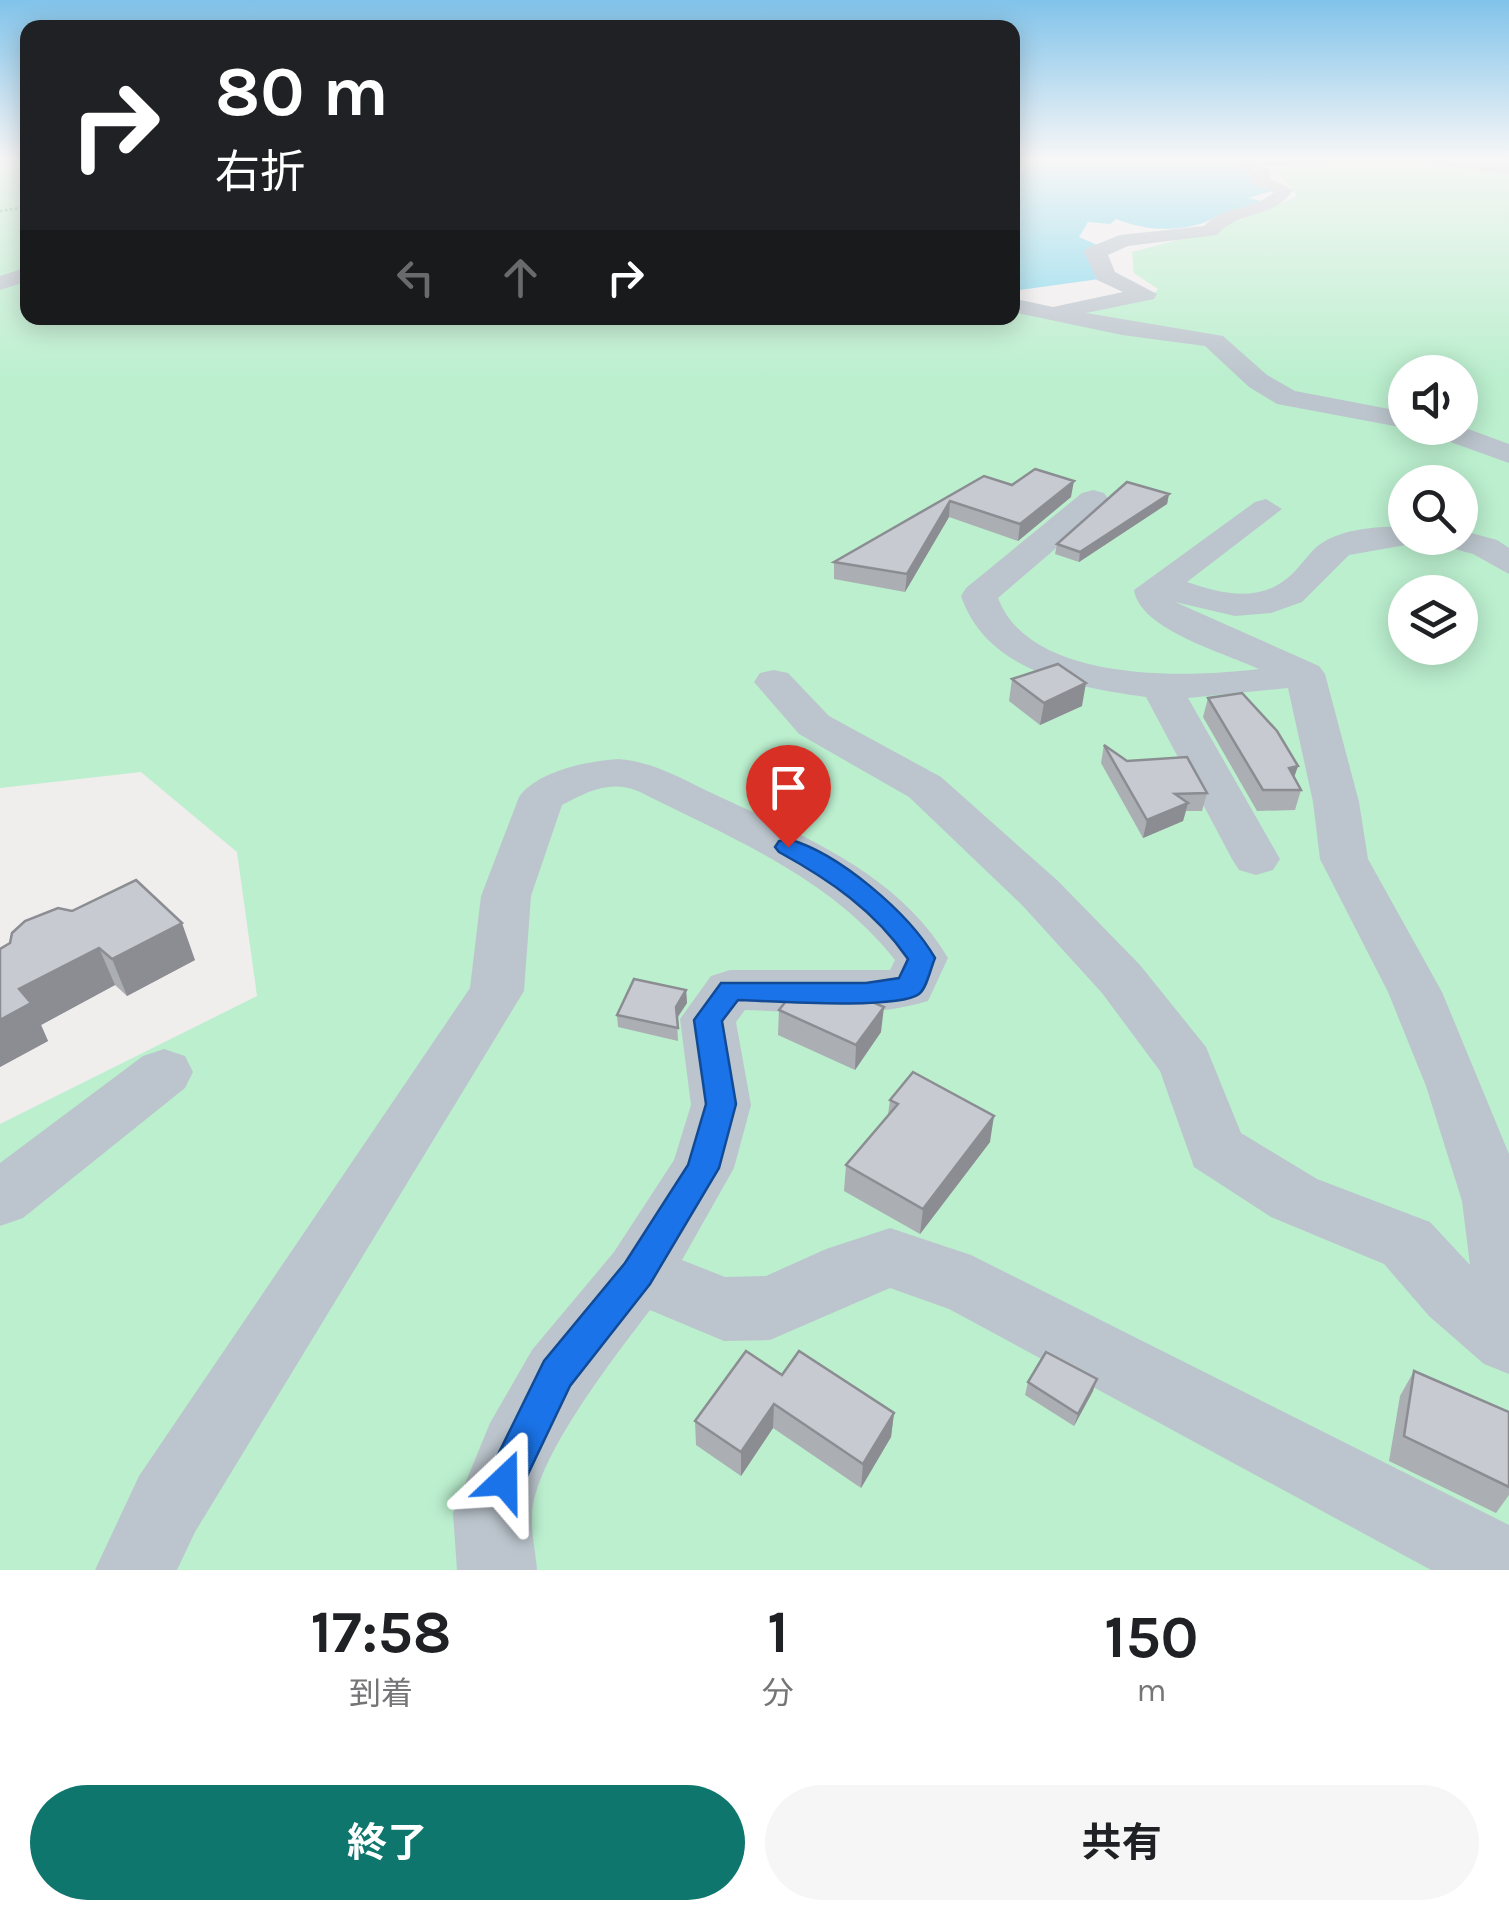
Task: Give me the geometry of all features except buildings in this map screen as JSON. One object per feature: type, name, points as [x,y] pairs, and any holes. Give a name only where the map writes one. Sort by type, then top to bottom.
[{"type":"street","points":[[1060,312],[1146,294],[1105,275],[1103,263],[1094,252],[1117,248],[1120,241],[1199,232]]},
{"type":"street","points":[[1020,307],[1214,342],[1258,381],[1287,398],[1388,417]]},
{"type":"street","points":[[1478,443],[1509,454]]},
{"type":"street","points":[[1093,500],[980,596],[987,622],[1022,652],[1098,680],[1162,689],[1305,674]]},
{"type":"street","points":[[1266,509],[1152,590],[1154,602],[1168,615],[1305,674]]},
{"type":"street","points":[[1160,584],[1203,600],[1246,608],[1292,594],[1324,557],[1343,546],[1388,539]]},
{"type":"street","points":[[1478,546],[1509,564]]},
{"type":"street","points":[[1305,674],[1336,802],[1344,859],[1415,992],[1455,1086],[1494,1201],[1509,1300]]},
{"type":"street","points":[[774,682],[814,725],[926,787],[1121,978],[1186,1063],[1216,1149],[1294,1198],[1407,1243],[1453,1294],[1509,1342]]},
{"type":"street","points":[[1162,689],[1256,859]]},
{"type":"street","points":[[135,1570],[167,1504],[497,992],[506,896],[542,797],[578,779],[629,772],[729,815],[846,878],[860,896],[896,922],[922,958],[909,987],[866,993],[730,990],[708,1020],[721,1104],[703,1168],[638,1274],[557,1374],[517,1450],[492,1513],[497,1570]]},
{"type":"street","points":[[0,1199],[164,1072]]},
{"type":"street","points":[[638,1274],[724,1309],[770,1308],[850,1270],[890,1258],[972,1286],[1509,1568]]},
{"type":"green space","points":[[0,232],[20,232],[20,325],[1020,325],[1020,310],[1072,314],[1150,298],[1158,289],[1134,273],[1132,252],[1203,232],[1509,232],[1509,1570],[0,1570],[0,1124],[257,996],[237,852],[141,772],[0,788]]},
{"type":"water","points":[[1020,232],[1082,232],[1079,237],[1097,245],[1084,252],[1094,261],[1099,279],[1020,290]]},
{"type":"route","points":[[504,1481],[557,1374],[638,1274],[703,1168],[721,1104],[708,1020],[730,990],[866,993],[909,987],[922,958],[896,922],[860,896],[846,878],[788,847]]}]
